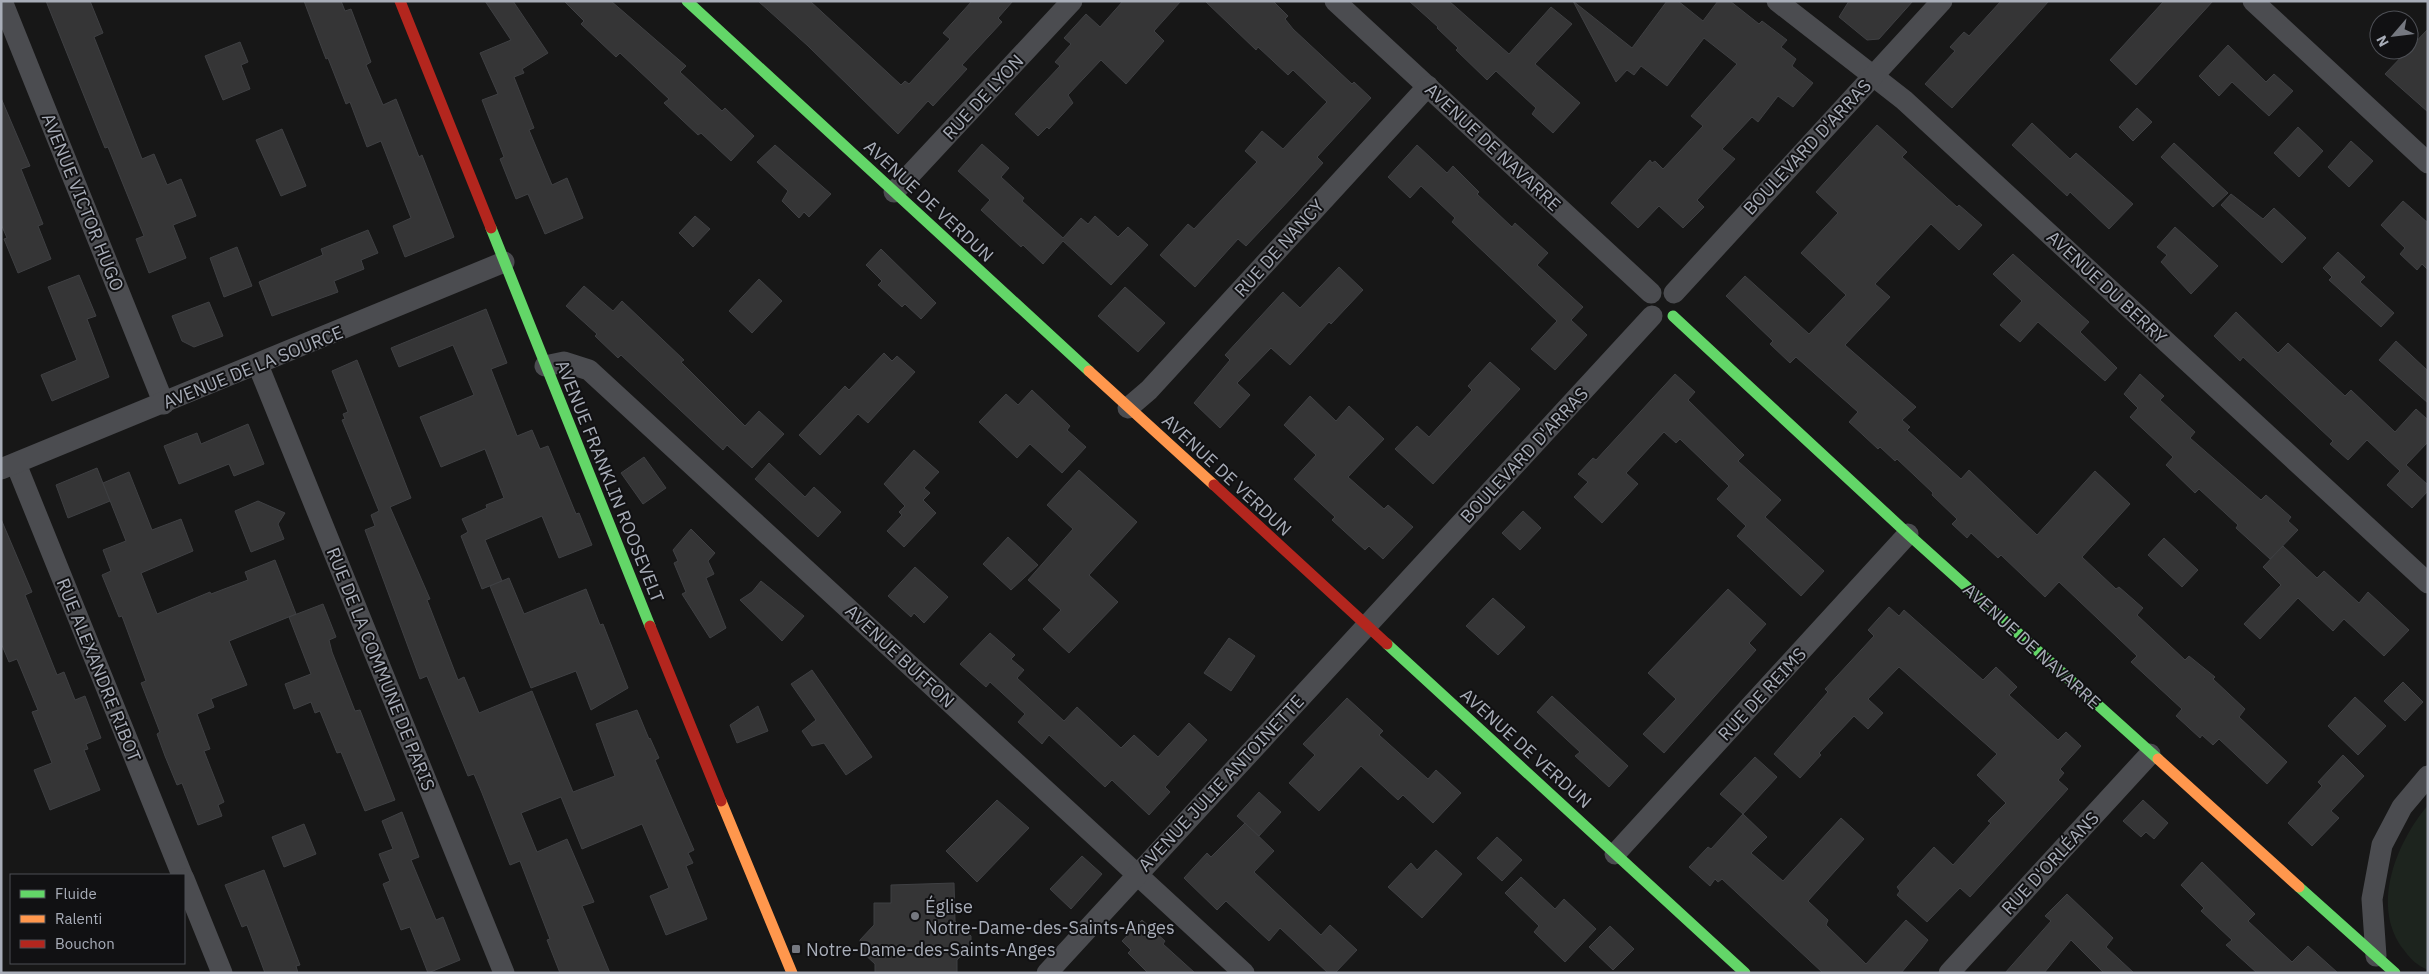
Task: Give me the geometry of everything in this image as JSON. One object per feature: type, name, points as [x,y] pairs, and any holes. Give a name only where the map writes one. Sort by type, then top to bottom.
[{"type":"street","name":"AVENUE VICTOR HUGO","points":[[2,1],[164,404]]},
{"type":"street","name":"AVENUE FRANKLIN ROOSEVELT","points":[[400,1],[545,366],[792,973]]},
{"type":"street","name":"AVENUE DE VERDUN","points":[[687,1],[1745,973]]},
{"type":"street","name":"RUE DE LYON","points":[[894,192],[1072,1]]},
{"type":"street","name":"AVENUE DE NAVARRE","points":[[1335,1],[1651,293]]},
{"type":"street","name":"AVENUE DU BERRY","points":[[1777,1],[1904,100],[2428,583]]},
{"type":"street","name":"BOULEVARD D'ARRAS","points":[[1674,293],[1942,1]]},
{"type":"street","points":[[2253,1],[2428,163]]},
{"type":"street","name":"RUE DE NANCY","points":[[1128,408],[1149,390],[1428,86]]},
{"type":"street","name":"AVENUE DE LA SOURCE","points":[[8,467],[504,262]]},
{"type":"street","points":[[1665,288],[1674,293],[1678,307],[1673,316],[1660,320],[1652,316],[1646,302],[1651,293],[1665,288]]},
{"type":"street","name":"BOULEVARD D'ARRAS","points":[[1396,594],[1652,316]]},
{"type":"street","name":"AVENUE DE NAVARRE","points":[[1673,316],[1908,534],[2395,973]]},
{"type":"street","name":"AVENUE BUFFON","points":[[545,366],[564,362],[589,370],[1244,973]]},
{"type":"street","name":"RUE DE LA COMMUNE DE PARIS","points":[[258,365],[504,973]]},
{"type":"street","name":"RUE ALEXANDRE RIBOT","points":[[8,467],[182,874]]},
{"type":"street","name":"RUE DE REIMS","points":[[1615,854],[1908,534]]},
{"type":"street","name":"AVENUE JULIE ANTOINETTE","points":[[1047,973],[1365,625],[1396,594]]},
{"type":"street","name":"RUE D'ORLÉANS","points":[[1949,973],[2150,754]]},
{"type":"street","points":[[2376,956],[2372,899],[2382,845],[2402,807],[2428,776]]},
{"type":"street","points":[[185,881],[222,973]]},
{"type":"shaded area","points":[[2428,805],[2428,970],[2409,956],[2394,933],[2389,915],[2388,895],[2397,856],[2416,820]]},
{"type":"building","points":[[46,1],[90,1],[103,33],[94,37],[142,159],[154,154],[167,185],[181,179],[196,216],[173,225],[186,258],[149,273],[136,239],[144,236],[108,147],[105,148]]},
{"type":"building","points":[[304,1],[341,1],[345,11],[351,9],[371,62],[366,65],[383,105],[396,99],[419,157],[422,155],[454,237],[405,257],[393,226],[411,218],[381,141],[367,147],[350,102],[346,104],[328,58],[326,59]]},
{"type":"building","points":[[485,1],[513,1],[548,53],[522,69],[524,73],[514,77],[534,128],[529,130],[552,185],[567,178],[583,218],[545,234],[528,194],[516,199],[500,159],[504,157],[482,100],[498,94],[480,53],[511,40]]},
{"type":"building","points":[[564,1],[611,1],[686,66],[680,72],[722,111],[725,108],[754,136],[731,161],[701,133],[698,135],[664,103],[669,99],[620,53],[616,57],[581,24],[584,21]]},
{"type":"building","points":[[758,1],[810,1],[901,85],[905,81],[909,84],[950,39],[943,33],[972,1],[1013,1],[998,18],[1002,22],[962,65],[967,69],[933,106],[928,101],[898,134],[808,46]]},
{"type":"building","points":[[1123,1],[1181,1],[1154,31],[1164,41],[1126,84],[1101,60],[1068,95],[1073,103],[1049,129],[1047,127],[1038,136],[1015,114],[1060,66],[1055,62],[1071,44],[1064,38],[1086,14],[1100,27]]},
{"type":"building","points":[[1205,1],[1273,1],[1288,16],[1285,19],[1293,29],[1352,84],[1354,82],[1371,98],[1317,157],[1323,163],[1294,195],[1246,246],[1238,239],[1195,287],[1160,255],[1188,224],[1194,229],[1257,162],[1245,151],[1262,131],[1283,149],[1327,102],[1293,70],[1288,75],[1258,47],[1256,50]]},
{"type":"building","points":[[1409,1],[1449,1],[1509,54],[1551,7],[1572,24],[1535,64],[1580,103],[1553,133],[1532,114],[1536,108],[1496,71],[1487,80],[1456,50],[1458,48],[1438,27]]},
{"type":"building","points":[[1573,1],[1632,48],[1667,1],[1678,1],[1703,21],[1718,1],[1730,1],[1759,24],[1762,21],[1787,40],[1781,47],[1796,59],[1792,66],[1813,83],[1793,107],[1778,96],[1758,122],[1752,117],[1722,149],[1735,159],[1697,200],[1704,207],[1683,228],[1659,206],[1638,228],[1611,203],[1650,160],[1652,163],[1655,161],[1663,169],[1703,126],[1691,116],[1737,64],[1704,38],[1667,86],[1641,66],[1634,75],[1627,70],[1616,82]]},
{"type":"building","points":[[1849,1],[1913,1],[1879,39],[1867,40],[1839,17]]},
{"type":"building","points":[[2001,1],[2049,1],[1952,108],[1925,84],[1955,51],[1950,47],[1964,32],[1969,36]]},
{"type":"building","points":[[2164,1],[2213,1],[2136,85],[2110,60]]},
{"type":"building","points":[[2428,29],[2428,112],[2385,74],[2398,60],[2419,60],[2419,38]]},
{"type":"building","points":[[240,42],[248,62],[241,65],[250,89],[223,100],[205,56]]},
{"type":"building","points":[[2228,45],[2266,82],[2274,74],[2293,91],[2269,116],[2232,82],[2219,96],[2199,76]]},
{"type":"building","points":[[1,98],[30,166],[21,169],[43,224],[38,226],[51,259],[18,273],[4,239],[7,238],[1,224]]},
{"type":"building","points":[[2137,108],[2152,122],[2133,141],[2119,127]]},
{"type":"building","points":[[2032,123],[2070,159],[2076,153],[2133,204],[2109,229],[2070,192],[2067,196],[2012,145]]},
{"type":"building","points":[[1877,125],[1907,152],[1902,157],[1957,207],[1959,205],[1982,225],[1959,250],[1931,224],[1875,284],[1890,297],[1845,345],[1916,407],[1902,420],[1910,427],[1907,430],[1961,479],[1969,470],[2037,535],[2095,471],[2130,504],[2082,557],[2116,589],[2119,587],[2143,608],[2137,615],[2185,660],[2189,656],[2215,677],[2213,679],[2245,709],[2239,717],[2287,762],[2267,784],[2219,739],[2213,745],[2202,735],[2200,738],[2176,716],[2182,709],[2131,662],[2137,656],[2059,582],[2045,597],[2001,555],[1998,558],[1971,533],[1967,538],[1952,524],[1957,519],[1932,495],[1933,493],[1897,459],[1895,461],[1880,447],[1878,449],[1849,422],[1858,412],[1796,357],[1790,363],[1770,344],[1773,341],[1726,296],[1745,276],[1809,334],[1846,295],[1801,253],[1838,213],[1816,192]]},
{"type":"building","points":[[2298,127],[2323,151],[2299,177],[2274,153]]},
{"type":"building","points":[[282,129],[306,186],[281,196],[256,140]]},
{"type":"building","points":[[2351,141],[2373,161],[2349,187],[2328,167]]},
{"type":"building","points":[[2174,143],[2228,193],[2213,207],[2161,157]]},
{"type":"building","points":[[982,144],[1009,168],[1001,177],[1024,198],[1022,201],[1063,238],[1081,218],[1088,224],[1095,216],[1118,237],[1128,227],[1148,245],[1111,285],[1063,241],[1043,264],[1023,245],[1021,247],[981,210],[990,200],[958,171]]},
{"type":"building","points":[[775,145],[831,194],[809,217],[804,212],[799,218],[782,201],[788,191],[757,162]]},
{"type":"building","points":[[1417,145],[1447,173],[1453,166],[1479,192],[1477,194],[1512,227],[1515,223],[1548,253],[1537,265],[1583,307],[1571,320],[1587,335],[1555,370],[1531,349],[1557,321],[1452,222],[1455,218],[1421,186],[1410,198],[1388,177]]},
{"type":"building","points":[[2231,194],[2263,219],[2274,208],[2306,238],[2282,263],[2221,205]]},
{"type":"building","points":[[2403,201],[2428,223],[2428,270],[2422,264],[2417,270],[2400,254],[2405,248],[2381,225]]},
{"type":"building","points":[[695,216],[710,229],[693,247],[679,233]]},
{"type":"building","points":[[2175,227],[2218,266],[2191,294],[2161,262],[2167,255],[2157,247]]},
{"type":"building","points":[[368,230],[378,253],[361,260],[364,269],[334,281],[338,292],[272,316],[259,282],[323,255],[321,249]]},
{"type":"building","points":[[237,247],[252,286],[224,297],[210,258]]},
{"type":"building","points":[[881,249],[936,303],[921,319],[905,304],[902,307],[878,285],[882,281],[866,265]]},
{"type":"building","points":[[2338,252],[2365,277],[2360,282],[2394,313],[2381,327],[2329,280],[2332,277],[2323,268]]},
{"type":"building","points":[[2013,254],[2089,322],[2080,332],[2117,368],[2105,381],[2038,322],[2020,342],[2000,325],[2022,301],[1993,274]]},
{"type":"building","points":[[1339,267],[1363,290],[1331,324],[1329,322],[1290,365],[1271,348],[1237,383],[1250,395],[1220,428],[1194,403],[1230,360],[1225,355],[1283,292],[1300,308]]},
{"type":"building","points":[[79,275],[96,316],[87,319],[109,377],[52,401],[41,375],[77,360],[48,287]]},
{"type":"building","points":[[759,279],[782,301],[752,333],[729,311]]},
{"type":"building","points":[[584,286],[613,311],[622,301],[684,360],[681,362],[745,426],[759,411],[784,434],[752,468],[727,445],[723,450],[621,355],[618,358],[595,336],[597,334],[566,306]]},
{"type":"building","points":[[1125,287],[1165,323],[1138,352],[1098,316]]},
{"type":"building","points":[[209,302],[223,336],[194,347],[182,341],[172,316]]},
{"type":"building","points":[[486,309],[507,363],[491,369],[517,436],[532,430],[540,449],[548,446],[576,514],[579,513],[592,545],[559,558],[542,516],[485,540],[502,581],[482,589],[461,536],[468,532],[462,519],[487,508],[486,505],[504,498],[485,449],[441,467],[420,417],[474,395],[453,345],[399,367],[391,348]]},
{"type":"building","points":[[2236,312],[2278,353],[2288,343],[2345,396],[2351,390],[2395,432],[2416,409],[2428,420],[2428,442],[2406,465],[2428,485],[2428,491],[2412,508],[2387,485],[2400,471],[2367,440],[2348,460],[2330,444],[2333,441],[2243,357],[2240,361],[2214,336]]},
{"type":"building","points":[[2396,341],[2428,371],[2428,403],[2379,360]]},
{"type":"building","points":[[884,353],[892,361],[897,356],[915,372],[868,423],[858,414],[820,455],[799,435],[845,386],[849,390]]},
{"type":"building","points":[[357,360],[411,498],[390,507],[430,599],[427,600],[458,680],[464,677],[479,713],[532,691],[573,792],[615,776],[596,724],[637,710],[659,758],[655,760],[694,850],[688,853],[693,863],[686,866],[707,919],[666,935],[650,896],[669,888],[642,824],[582,849],[561,797],[521,813],[537,852],[567,839],[594,902],[582,906],[610,973],[560,973],[547,940],[550,939],[520,861],[510,865],[474,774],[468,776],[427,676],[420,679],[365,530],[375,526],[371,515],[379,511],[342,420],[345,419],[343,414],[348,412],[332,371]]},
{"type":"building","points":[[1490,362],[1520,389],[1433,484],[1395,449],[1417,426],[1429,437],[1472,390],[1468,386]]},
{"type":"building","points":[[1675,374],[1695,392],[1688,400],[1744,455],[1738,461],[1781,500],[1765,517],[1824,571],[1801,596],[1737,536],[1746,526],[1717,499],[1729,486],[1680,439],[1676,443],[1664,432],[1626,473],[1638,484],[1602,523],[1574,497],[1588,482],[1578,474],[1593,458],[1596,460]]},
{"type":"building","points":[[2140,374],[2164,396],[2160,400],[2195,432],[2190,438],[2261,500],[2266,495],[2291,517],[2288,521],[2298,530],[2270,559],[2236,528],[2238,525],[2199,489],[2195,493],[2166,465],[2173,457],[2130,417],[2138,408],[2124,394]]},
{"type":"building","points":[[1032,390],[1070,426],[1067,430],[1086,447],[1062,473],[1030,444],[1017,458],[979,422],[1006,394],[1018,405]]},
{"type":"building","points":[[1310,396],[1336,421],[1349,406],[1384,439],[1348,477],[1384,509],[1388,505],[1413,527],[1383,559],[1369,546],[1365,550],[1332,520],[1335,517],[1294,479],[1316,455],[1284,425]]},
{"type":"building","points":[[248,424],[264,464],[234,476],[229,464],[179,484],[164,446],[197,433],[201,444]]},
{"type":"building","points":[[914,450],[939,472],[924,488],[930,493],[923,500],[936,513],[904,547],[887,531],[902,515],[899,512],[905,506],[884,484]]},
{"type":"building","points":[[644,457],[666,488],[643,504],[621,473]]},
{"type":"building","points":[[769,463],[805,497],[814,487],[841,512],[818,537],[755,479]]},
{"type":"building","points":[[97,468],[110,501],[68,518],[56,485]]},
{"type":"building","points":[[1079,470],[1137,522],[1089,575],[1118,602],[1069,653],[1043,629],[1061,610],[1028,580],[1073,529],[1047,505]]},
{"type":"building","points":[[129,472],[152,530],[181,519],[193,551],[141,573],[157,614],[210,592],[211,594],[248,580],[245,572],[275,560],[296,614],[229,641],[247,685],[211,699],[214,707],[197,714],[210,749],[204,751],[224,802],[218,805],[222,816],[198,825],[182,783],[177,785],[165,756],[157,734],[160,732],[141,683],[146,681],[122,616],[119,617],[102,575],[111,571],[103,550],[126,541],[103,483]]},
{"type":"building","points":[[258,501],[285,513],[278,524],[284,539],[251,552],[235,511]]},
{"type":"building","points":[[1523,511],[1541,528],[1520,550],[1502,533]]},
{"type":"building","points":[[1,519],[32,592],[25,595],[57,675],[64,672],[75,700],[85,696],[101,738],[86,744],[88,749],[84,750],[100,790],[50,810],[34,770],[52,763],[32,712],[38,710],[17,659],[9,662],[1,643]]},
{"type":"building","points":[[691,529],[715,553],[708,561],[714,574],[706,578],[726,628],[710,638],[682,594],[686,592],[674,563],[678,561],[673,550]]},
{"type":"building","points":[[1008,537],[1038,565],[1011,590],[983,564]]},
{"type":"building","points":[[2164,538],[2198,570],[2182,587],[2148,555]]},
{"type":"building","points":[[2283,546],[2317,578],[2324,571],[2359,603],[2368,592],[2409,630],[2384,656],[2344,619],[2333,631],[2298,598],[2260,639],[2244,624],[2281,585],[2263,567]]},
{"type":"building","points":[[915,567],[948,597],[924,623],[914,613],[911,617],[888,596]]},
{"type":"building","points":[[509,578],[524,614],[586,589],[600,625],[603,624],[628,688],[591,710],[576,671],[531,688],[490,586]]},
{"type":"building","points":[[761,581],[804,616],[782,641],[740,600],[752,592]]},
{"type":"building","points":[[1728,589],[1766,624],[1749,643],[1756,650],[1664,753],[1643,734],[1676,699],[1648,673]]},
{"type":"building","points":[[1493,598],[1525,627],[1498,655],[1466,626]]},
{"type":"building","points":[[323,604],[336,637],[329,640],[332,652],[355,711],[360,710],[395,800],[365,811],[341,752],[337,753],[320,711],[315,713],[311,702],[294,709],[285,684],[311,674],[289,617]]},
{"type":"building","points":[[1889,607],[1899,616],[1904,610],[1983,680],[1996,667],[2017,687],[2009,695],[2058,740],[2066,732],[2081,746],[2060,769],[2064,773],[2058,780],[2068,789],[1970,897],[1960,888],[1927,922],[1897,895],[1900,891],[1897,887],[1934,847],[1953,865],[1991,823],[1988,821],[2006,803],[1977,775],[1997,754],[1899,667],[1868,699],[1883,713],[1868,729],[1854,716],[1819,753],[1821,755],[1800,778],[1774,754],[1828,692],[1825,689],[1874,636],[1868,630]]},
{"type":"building","points":[[990,633],[1015,655],[1011,659],[1024,670],[1017,678],[1064,721],[1077,707],[1121,748],[1134,735],[1158,757],[1189,723],[1207,740],[1165,787],[1170,792],[1149,815],[1112,780],[1105,787],[1049,735],[1042,744],[1018,722],[1025,714],[990,682],[986,687],[960,664]]},
{"type":"building","points":[[1229,638],[1255,656],[1231,691],[1204,673]]},
{"type":"building","points":[[812,670],[872,757],[846,775],[824,743],[812,746],[802,731],[816,720],[791,684]]},
{"type":"building","points":[[2403,682],[2423,702],[2405,721],[2384,701]]},
{"type":"building","points":[[1552,696],[1628,766],[1609,787],[1575,756],[1580,752],[1537,712]]},
{"type":"building","points":[[2355,697],[2386,726],[2358,755],[2328,726]]},
{"type":"building","points":[[1347,698],[1383,731],[1379,735],[1428,779],[1436,770],[1461,793],[1433,823],[1403,795],[1398,800],[1361,766],[1319,811],[1289,783],[1315,755],[1303,744]]},
{"type":"building","points":[[758,706],[768,731],[737,743],[730,725]]},
{"type":"building","points":[[2343,755],[2364,776],[2331,811],[2339,818],[2312,846],[2288,823],[2322,786],[2318,782]]},
{"type":"building","points":[[1755,757],[1777,777],[1743,814],[1720,794]]},
{"type":"building","points":[[1259,792],[1281,812],[1259,836],[1237,816]]},
{"type":"building","points":[[997,800],[1029,828],[977,882],[946,851]]},
{"type":"building","points":[[2143,800],[2168,823],[2154,839],[2146,832],[2141,837],[2123,821]]},
{"type":"building","points":[[402,812],[419,857],[411,860],[436,920],[443,917],[460,960],[428,973],[410,927],[401,930],[383,884],[390,881],[379,854],[393,849],[382,821]]},
{"type":"building","points":[[1743,814],[1767,837],[1751,853],[1783,881],[1841,818],[1864,839],[1808,901],[1828,920],[1826,925],[1866,964],[1906,920],[1928,940],[1901,973],[1823,973],[1722,879],[1718,882],[1715,879],[1710,886],[1689,867],[1708,847],[1711,849]]},
{"type":"building","points":[[1245,823],[1274,851],[1254,872],[1321,935],[1330,925],[1357,950],[1335,973],[1328,973],[1280,928],[1269,941],[1226,901],[1217,910],[1184,878],[1207,853],[1211,857]]},
{"type":"building","points":[[304,824],[316,854],[284,867],[272,837]]},
{"type":"building","points":[[1497,837],[1522,860],[1502,881],[1477,858]]},
{"type":"building","points":[[1436,850],[1462,874],[1422,918],[1388,887],[1411,863],[1417,870]]},
{"type":"building","points":[[1082,856],[1102,874],[1071,909],[1050,889]]},
{"type":"building","points":[[2202,862],[2255,914],[2248,921],[2292,962],[2308,946],[2338,973],[2257,973],[2226,945],[2232,940],[2201,911],[2204,908],[2181,885]]},
{"type":"building","points":[[264,870],[300,965],[296,966],[298,973],[265,973],[247,925],[242,927],[225,885]]},
{"type":"building","points":[[1521,877],[1555,909],[1564,899],[1596,929],[1565,962],[1534,932],[1539,926],[1505,893]]},
{"type":"building","name":"Église Notre-Dame-des-Saints-Anges","points":[[954,883],[955,921],[971,936],[971,945],[957,960],[957,973],[875,973],[875,964],[860,950],[860,940],[874,925],[874,903],[891,903],[891,885]]},
{"type":"building","points":[[2067,894],[2113,938],[2106,947],[2134,973],[2104,973],[2071,940],[2044,973],[2005,973],[2051,921],[2045,916]]},
{"type":"building","points":[[1142,920],[1165,941],[1163,944],[1195,973],[1148,973],[1128,953],[1131,950],[1122,941]]},
{"type":"building","points":[[1610,926],[1634,949],[1613,970],[1589,947]]},
{"type":"traffic: fast","points":[[687,1],[1089,371]]},
{"type":"traffic: fast","points":[[491,228],[650,626]]},
{"type":"traffic: fast","points":[[1673,316],[1908,534],[2158,759]]},
{"type":"traffic: fast","points":[[1387,644],[1745,973]]},
{"type":"traffic: fast","points":[[2299,887],[2395,973]]},
{"type":"traffic: slow","points":[[1089,371],[1214,485]]},
{"type":"traffic: slow","points":[[2158,759],[2299,887]]},
{"type":"traffic: slow","points":[[721,801],[792,973]]},
{"type":"traffic: jam","points":[[400,1],[491,228]]},
{"type":"traffic: jam","points":[[1214,485],[1387,644]]},
{"type":"traffic: jam","points":[[650,626],[721,801]]},
{"type":"place","name":"Église Notre-Dame-des-Saints-Anges","points":[[915,916]]},
{"type":"place","name":"Notre-Dame-des-Saints-Anges","points":[[796,949]]}]
